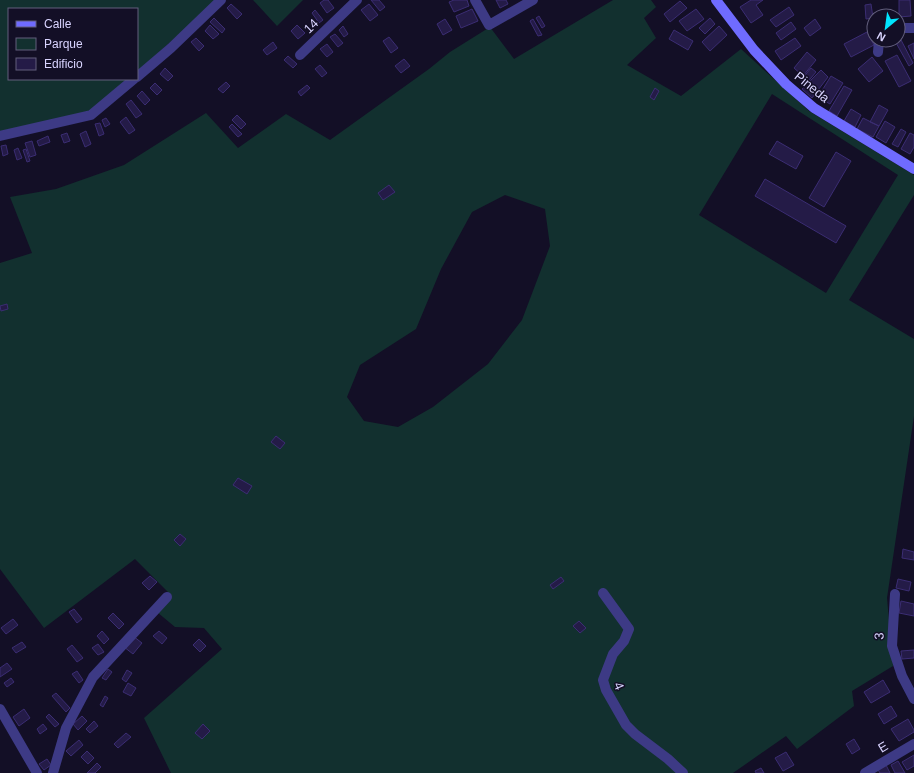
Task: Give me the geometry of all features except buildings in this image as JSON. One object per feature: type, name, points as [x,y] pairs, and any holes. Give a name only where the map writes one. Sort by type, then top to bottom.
[{"type":"street","points":[[138,76],[171,48],[221,0]]},
{"type":"street","name":"14","points":[[300,55],[357,0]]},
{"type":"street","points":[[475,0],[490,25],[533,0]]},
{"type":"street","name":"Pineda","points":[[716,0],[754,50],[786,84],[814,108],[914,169]]},
{"type":"street","points":[[878,48],[878,52]]},
{"type":"street","points":[[0,136],[90,115],[133,80]]},
{"type":"street","name":"4","points":[[603,593],[629,628],[624,641],[613,654],[603,680],[606,690],[626,724],[636,734],[668,759],[682,773]]},
{"type":"street","name":"3","points":[[895,594],[892,646],[902,676],[914,699]]},
{"type":"street","points":[[53,773],[66,728],[93,677],[166,597]]},
{"type":"street","points":[[0,708],[37,773]]},
{"type":"street","name":"E","points":[[865,773],[914,744]]},
{"type":"green space","points":[[0,0],[217,0],[138,71],[138,8],[8,8],[8,80],[128,80],[93,112],[0,135]]},
{"type":"green space","points":[[253,0],[303,0],[277,26]]},
{"type":"green space","points":[[613,0],[651,0],[656,7],[644,18],[656,38],[627,65],[681,96],[741,49],[809,111],[914,175],[914,195],[849,300],[914,339],[914,416],[887,598],[893,666],[852,691],[854,706],[797,749],[786,736],[733,773],[171,773],[144,718],[222,649],[204,628],[175,627],[157,612],[170,594],[135,559],[44,628],[0,569],[0,263],[32,253],[10,197],[56,189],[124,165],[206,113],[238,148],[286,114],[330,140],[429,69],[450,52],[490,27],[514,59]],"holes":[[[772,94],[898,175],[826,293],[699,215]],[[505,195],[545,209],[550,246],[522,320],[488,364],[433,407],[398,427],[364,421],[347,397],[360,365],[416,329],[441,269],[472,212]]]}]
